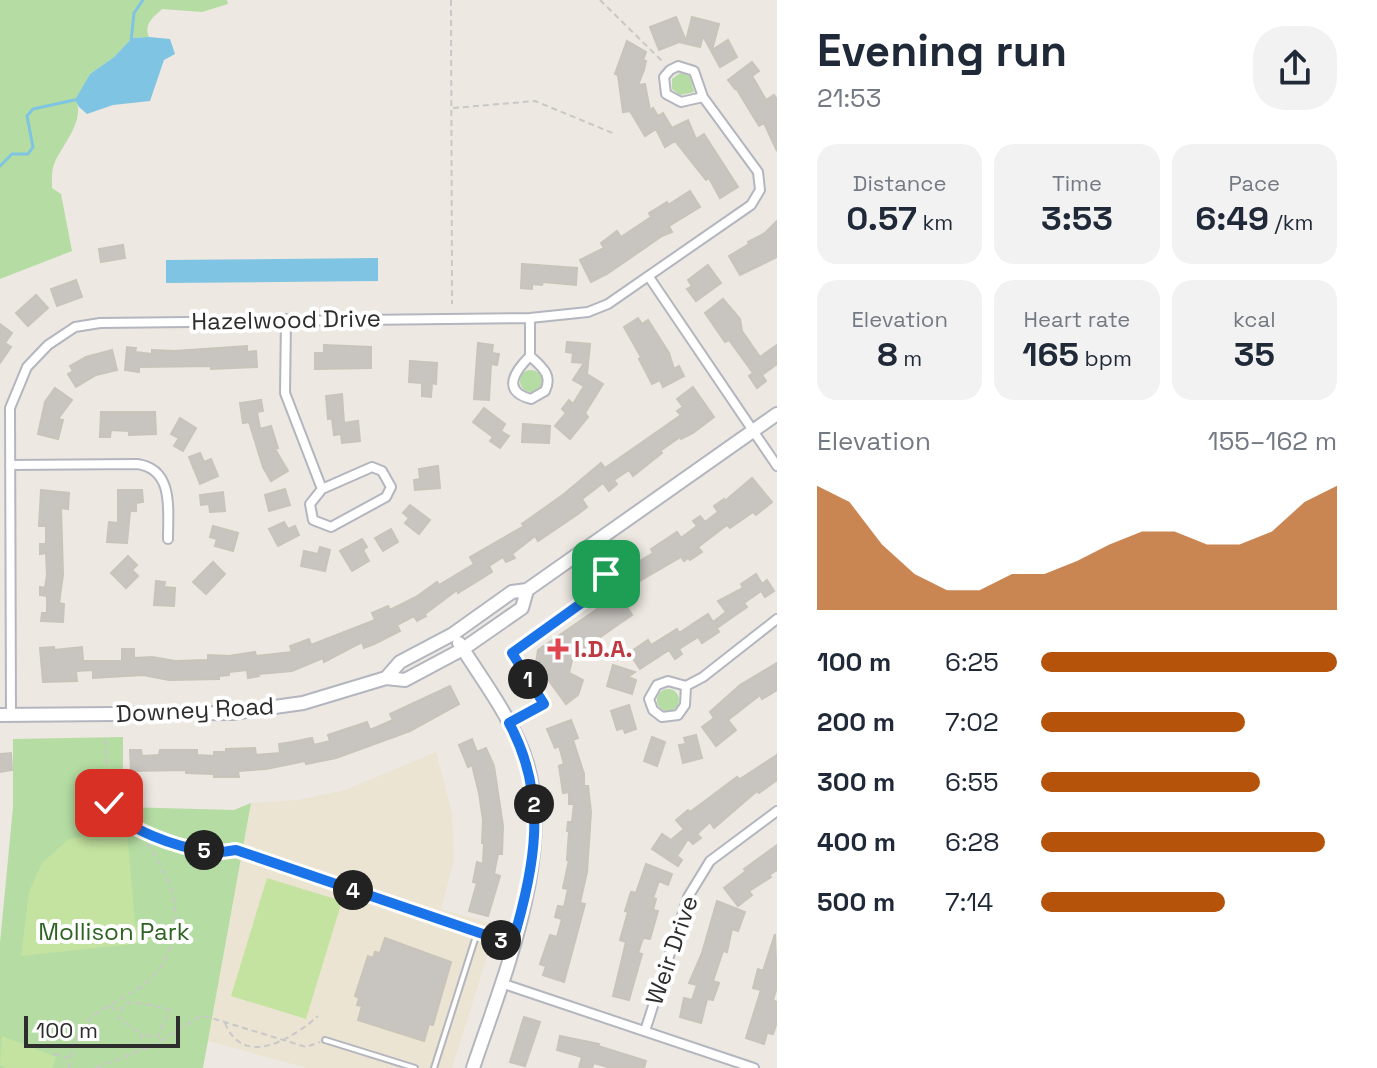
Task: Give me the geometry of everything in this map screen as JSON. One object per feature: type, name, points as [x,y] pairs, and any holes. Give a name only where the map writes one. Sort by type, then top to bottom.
[{"type":"main road","name":"Downey Road","points":[[386,678],[400,662],[453,634],[512,592],[527,590],[777,414]]},
{"type":"main road","name":"Downey Road","points":[[5,715],[232,713],[303,703],[386,678],[405,680],[463,649],[522,608],[527,590]]},
{"type":"main road","points":[[453,634],[491,690],[521,744],[536,818],[529,890],[473,1068]]},
{"type":"street","name":"Hazelwood Drive","points":[[5,715],[5,555],[10,408],[27,367],[48,345],[75,327],[100,323],[530,318],[588,312],[608,304],[751,205],[760,190],[758,172],[703,97],[694,71],[684,66],[670,70]]},
{"type":"street","points":[[670,70],[663,82],[670,98],[681,102],[703,97]]},
{"type":"street","points":[[649,277],[777,466]]},
{"type":"street","points":[[530,318],[530,356],[513,378],[519,395],[531,399],[545,391],[549,381],[545,370],[530,356]]},
{"type":"street","points":[[286,319],[285,393],[322,489]]},
{"type":"street","points":[[10,465],[152,466],[164,479],[168,539]]},
{"type":"street","points":[[372,467],[382,471],[391,487],[386,497],[331,527],[313,520],[310,504],[322,489],[372,467]]},
{"type":"street","points":[[686,686],[685,705],[678,715],[662,717],[653,710],[649,699],[657,685],[668,681],[686,686],[703,677],[777,619]]},
{"type":"street","name":"Weir Drive","points":[[645,1031],[688,897],[699,876],[710,861],[777,811]]},
{"type":"street","points":[[501,983],[754,1068]]},
{"type":"lane","points":[[509,723],[544,704],[512,653],[601,589],[604,583],[606,574],[587,548]]},
{"type":"lane","points":[[439,921],[512,944]]},
{"type":"lane","points":[[434,1068],[477,933]]},
{"type":"lane","points":[[325,1040],[415,1068]]},
{"type":"path","points":[[451,0],[452,304]]},
{"type":"path","points":[[600,0],[670,70]]},
{"type":"path","points":[[452,109],[535,101],[615,134]]},
{"type":"path","points":[[69,1068],[77,1036],[91,1019],[149,980],[168,953],[175,936],[177,913],[170,886],[155,854],[113,812],[109,803],[105,737]]},
{"type":"path","points":[[131,827],[210,852],[236,850],[439,921]]},
{"type":"path","points":[[127,1003],[170,1010],[157,1037],[141,1034],[119,1018],[127,1003]]},
{"type":"path","points":[[108,1007],[121,1011]]},
{"type":"path","points":[[225,1022],[230,1038],[240,1046],[260,1052],[288,1042],[318,1016]]},
{"type":"path","points":[[96,1068],[154,1045],[199,1017],[208,1017],[306,1047],[325,1040]]},
{"type":"path","points":[[140,1050],[141,1034]]},
{"type":"path","points":[[54,1054],[70,1059]]},
{"type":"shaded area","points":[[436,752],[452,813],[454,860],[441,909],[497,925],[452,1068],[307,1068],[208,1041],[251,803],[298,800],[345,790]]},
{"type":"green space","points":[[0,0],[227,0],[228,4],[202,12],[162,9],[148,25],[149,37],[132,38],[114,57],[90,74],[76,100],[78,116],[72,132],[52,171],[52,188],[61,194],[72,251],[0,279]]},
{"type":"green space","points":[[680,73],[690,76],[694,92],[680,95],[672,89],[672,79]]},
{"type":"green space","points":[[531,370],[539,373],[542,381],[539,389],[531,392],[523,389],[520,381],[523,373]]},
{"type":"green space","points":[[668,689],[676,692],[679,700],[676,708],[668,711],[660,708],[657,700],[660,692]]},
{"type":"green space","name":"Mollison Park","points":[[123,737],[123,807],[234,810],[251,803],[203,1068],[0,1068],[0,943],[13,807],[13,739]]},
{"type":"green space","points":[[127,830],[135,923],[142,943],[21,956],[29,892],[42,863],[69,839]]},
{"type":"green space","points":[[267,878],[342,901],[306,1019],[231,996]]},
{"type":"green space","points":[[2,1036],[56,1057],[52,1068],[7,1068],[0,1065]]},
{"type":"water","points":[[132,38],[170,39],[175,54],[164,60],[150,101],[113,105],[87,114],[79,107],[75,100],[90,74],[114,57]]},
{"type":"water","points":[[378,258],[378,281],[166,283],[166,260]]},
{"type":"building","points":[[676,17],[686,41],[692,17],[719,24],[712,50],[728,40],[737,57],[720,67],[703,36],[700,47],[679,42],[659,50],[650,27]]},
{"type":"building","points":[[627,41],[646,52],[638,85],[645,84],[650,110],[653,108],[658,116],[663,113],[672,128],[688,120],[696,139],[704,134],[738,187],[720,198],[709,178],[706,180],[675,141],[665,147],[656,129],[645,136],[630,111],[623,112],[618,75],[615,74]]},
{"type":"building","points":[[752,62],[759,71],[752,76],[766,100],[774,95],[777,100],[777,151],[764,123],[759,126],[728,80]]},
{"type":"building","points":[[690,191],[700,207],[669,226],[672,232],[591,282],[580,260],[604,248],[601,243],[617,231],[621,237],[651,217],[649,213]]},
{"type":"building","points":[[777,221],[777,257],[740,275],[729,256],[765,233]]},
{"type":"building","points":[[123,245],[125,258],[101,262],[99,249]]},
{"type":"building","points":[[522,264],[577,268],[576,285],[543,282],[542,285],[532,284],[532,289],[521,288]]},
{"type":"building","points":[[708,265],[721,283],[696,301],[687,289],[692,286],[688,280]]},
{"type":"building","points":[[76,280],[82,297],[57,306],[51,289]]},
{"type":"building","points":[[36,295],[48,308],[28,326],[16,313]]},
{"type":"building","points":[[723,299],[740,319],[742,331],[760,357],[777,345],[777,364],[762,375],[766,381],[757,388],[749,376],[753,373],[729,340],[725,342],[705,313]]},
{"type":"building","points":[[638,318],[642,324],[648,320],[669,353],[674,369],[679,366],[684,376],[663,387],[660,380],[652,384],[624,327]]},
{"type":"building","points":[[0,324],[12,333],[5,343],[11,347],[0,363]]},
{"type":"building","points":[[567,342],[590,344],[587,374],[603,384],[585,413],[588,417],[570,439],[555,426],[566,413],[562,409],[569,400],[573,404],[584,386],[573,380],[584,363],[572,362],[573,353],[566,352]]},
{"type":"building","points":[[478,343],[493,345],[492,353],[499,354],[497,365],[491,364],[489,400],[474,399]]},
{"type":"building","points":[[324,345],[371,347],[371,368],[315,369],[315,353],[324,353]]},
{"type":"building","points":[[247,346],[247,352],[256,351],[257,367],[139,367],[139,372],[125,370],[127,347],[136,348],[135,352],[152,354],[152,350]]},
{"type":"building","points":[[112,350],[117,370],[96,375],[76,387],[68,374],[73,371],[70,366],[86,357]]},
{"type":"building","points":[[410,361],[437,363],[436,384],[432,383],[431,397],[422,396],[422,383],[409,382]]},
{"type":"building","points":[[693,387],[714,417],[660,451],[662,453],[633,476],[629,470],[614,480],[617,484],[609,491],[603,483],[582,499],[587,507],[538,541],[535,536],[512,554],[515,558],[506,562],[503,557],[489,566],[492,572],[458,593],[457,590],[426,616],[417,621],[414,616],[397,625],[400,631],[374,644],[364,648],[362,642],[324,662],[323,658],[292,671],[248,678],[247,670],[229,672],[229,675],[219,676],[219,679],[169,680],[143,675],[93,678],[93,670],[76,671],[77,681],[43,682],[40,648],[82,647],[83,661],[122,661],[122,649],[134,649],[134,658],[175,661],[208,660],[208,655],[255,652],[256,656],[292,652],[290,646],[309,639],[311,645],[375,620],[372,613],[388,606],[390,610],[474,564],[470,557],[524,526],[522,524],[601,463],[605,468],[681,415],[677,411],[683,407],[677,399]]},
{"type":"building","points":[[55,388],[72,400],[58,419],[63,420],[58,439],[38,434],[45,402]]},
{"type":"building","points":[[342,394],[344,423],[358,421],[360,441],[342,443],[341,434],[334,435],[332,418],[328,419],[326,396]]},
{"type":"building","points":[[261,400],[263,411],[257,412],[260,429],[271,426],[278,448],[275,449],[288,471],[271,481],[263,467],[249,422],[243,423],[240,403]]},
{"type":"building","points":[[484,408],[505,424],[501,431],[509,436],[500,448],[490,441],[493,437],[473,422]]},
{"type":"building","points":[[101,412],[155,412],[156,434],[129,435],[129,431],[111,430],[110,437],[100,437]]},
{"type":"building","points":[[180,418],[196,428],[183,451],[174,446],[179,438],[171,434]]},
{"type":"building","points":[[523,424],[550,426],[549,443],[522,442]]},
{"type":"building","points":[[200,453],[204,462],[211,459],[218,476],[200,484],[189,457]]},
{"type":"building","points":[[438,466],[440,488],[415,490],[414,480],[420,479],[419,469]]},
{"type":"building","points":[[752,478],[772,502],[756,515],[753,512],[730,528],[727,525],[698,547],[702,552],[690,560],[684,561],[681,557],[631,586],[622,572],[653,553],[651,549],[677,532],[681,538],[697,526],[693,521],[700,516],[705,522],[718,512],[714,506],[725,501]]},
{"type":"building","points":[[285,489],[290,505],[269,511],[265,495]]},
{"type":"building","points":[[41,490],[69,493],[68,509],[61,508],[63,575],[59,603],[64,604],[63,622],[41,621],[42,613],[47,613],[47,596],[40,595],[40,587],[45,588],[47,575],[46,553],[40,554],[40,544],[46,544],[46,526],[39,526]]},
{"type":"building","points":[[118,490],[142,490],[143,502],[136,503],[136,511],[130,511],[127,543],[107,542],[109,522],[118,523]]},
{"type":"building","points":[[223,492],[225,511],[210,512],[209,504],[201,505],[200,495]]},
{"type":"building","points":[[410,505],[430,520],[419,534],[405,523],[409,518],[403,513]]},
{"type":"building","points":[[284,522],[288,529],[295,526],[299,535],[278,546],[269,529]]},
{"type":"building","points":[[213,526],[238,533],[233,551],[215,546],[217,539],[210,537]]},
{"type":"building","points":[[391,529],[398,542],[383,551],[375,538]]},
{"type":"building","points":[[362,539],[369,561],[352,571],[340,551]]},
{"type":"building","points":[[320,547],[330,550],[325,571],[301,566],[304,551],[318,554]]},
{"type":"building","points":[[128,556],[137,565],[132,570],[138,576],[126,588],[111,573]]},
{"type":"building","points":[[213,562],[225,574],[206,594],[193,582]]},
{"type":"building","points":[[756,574],[762,584],[767,580],[774,591],[765,597],[761,591],[744,603],[747,607],[717,628],[719,632],[702,643],[698,637],[679,649],[682,654],[675,659],[669,650],[640,669],[629,653],[648,640],[651,645],[677,629],[679,633],[708,614],[713,622],[726,612],[718,601],[743,588],[741,584]]},
{"type":"building","points":[[156,581],[165,582],[164,587],[175,588],[174,606],[154,605]]},
{"type":"building","points":[[619,594],[632,615],[573,656],[569,673],[583,680],[578,695],[566,704],[536,663],[538,650]]},
{"type":"building","points":[[777,663],[777,690],[762,699],[760,695],[728,720],[736,730],[716,746],[702,727],[714,718],[710,712],[740,685]]},
{"type":"building","points":[[613,665],[635,672],[628,677],[636,680],[632,694],[607,686]]},
{"type":"building","points":[[450,686],[459,704],[410,731],[336,758],[238,771],[239,777],[214,777],[214,774],[186,773],[186,770],[131,771],[130,750],[141,750],[142,756],[159,755],[160,750],[197,750],[197,755],[214,756],[214,752],[226,752],[226,749],[255,748],[256,755],[280,753],[279,744],[312,738],[314,745],[330,741],[328,735],[367,722],[370,730],[393,720],[390,714]]},
{"type":"building","points":[[629,705],[636,729],[625,733],[623,728],[617,730],[611,711]]},
{"type":"building","points":[[571,720],[578,738],[573,740],[584,774],[584,786],[588,786],[591,812],[587,872],[580,903],[585,904],[564,982],[543,975],[546,966],[540,964],[550,935],[557,937],[562,919],[555,917],[558,906],[564,907],[568,889],[563,888],[569,860],[567,831],[568,822],[572,822],[574,804],[569,804],[569,792],[563,793],[559,766],[564,764],[559,746],[555,748],[547,729]]},
{"type":"building","points":[[696,735],[702,758],[683,763],[679,745],[686,744],[684,738]]},
{"type":"building","points":[[652,737],[665,742],[657,766],[644,761]]},
{"type":"building","points":[[472,739],[477,752],[486,748],[494,766],[503,826],[502,854],[498,854],[494,874],[500,876],[488,916],[469,911],[477,883],[473,882],[477,862],[483,864],[484,843],[479,793],[472,765],[468,767],[459,745]]},
{"type":"building","points":[[11,753],[12,770],[0,772],[0,754]]},
{"type":"building","points":[[777,755],[777,780],[759,793],[757,791],[714,828],[710,822],[697,834],[701,838],[693,844],[688,839],[677,856],[682,860],[678,866],[652,849],[662,834],[671,840],[684,829],[676,820],[688,810],[690,812],[737,777],[740,779]]},
{"type":"building","points":[[777,845],[777,870],[749,891],[752,895],[738,906],[724,888]]},
{"type":"building","points":[[646,864],[672,874],[668,885],[659,881],[653,898],[656,899],[653,910],[658,911],[650,939],[643,938],[638,953],[642,954],[629,1000],[613,996],[626,942],[620,940],[631,892],[636,893]]},
{"type":"building","points":[[717,901],[745,912],[738,931],[732,929],[727,952],[723,951],[713,981],[719,983],[713,1000],[707,999],[701,1023],[680,1017],[684,998],[692,1000],[697,985],[689,983],[702,953]]},
{"type":"building","points":[[775,934],[777,987],[773,1000],[777,1002],[777,1022],[773,1034],[767,1033],[764,1044],[746,1038],[761,990],[753,988],[758,969],[763,971]]},
{"type":"building","points":[[385,938],[451,962],[433,1025],[429,1024],[424,1041],[358,1020],[362,1006],[357,1005],[359,998],[355,996],[368,956],[373,958],[375,952],[380,953]]},
{"type":"building","points":[[524,1017],[540,1022],[525,1066],[510,1062]]},
{"type":"building","points":[[560,1036],[599,1044],[646,1061],[644,1068],[611,1068],[594,1063],[592,1068],[579,1068],[582,1057],[557,1050]]},
{"type":"waterway","points":[[131,42],[134,13],[143,0]]},
{"type":"waterway","points":[[0,166],[12,154],[28,154],[33,147],[27,116],[33,109],[79,99]]},
{"type":"place","name":"I.D.A.","points":[[558,649]]},
{"type":"route","points":[[109,803],[113,812],[131,827],[161,838],[210,852],[236,850],[512,944],[529,890],[536,818],[521,744],[509,723],[544,704],[512,653],[601,589],[606,574]]}]
